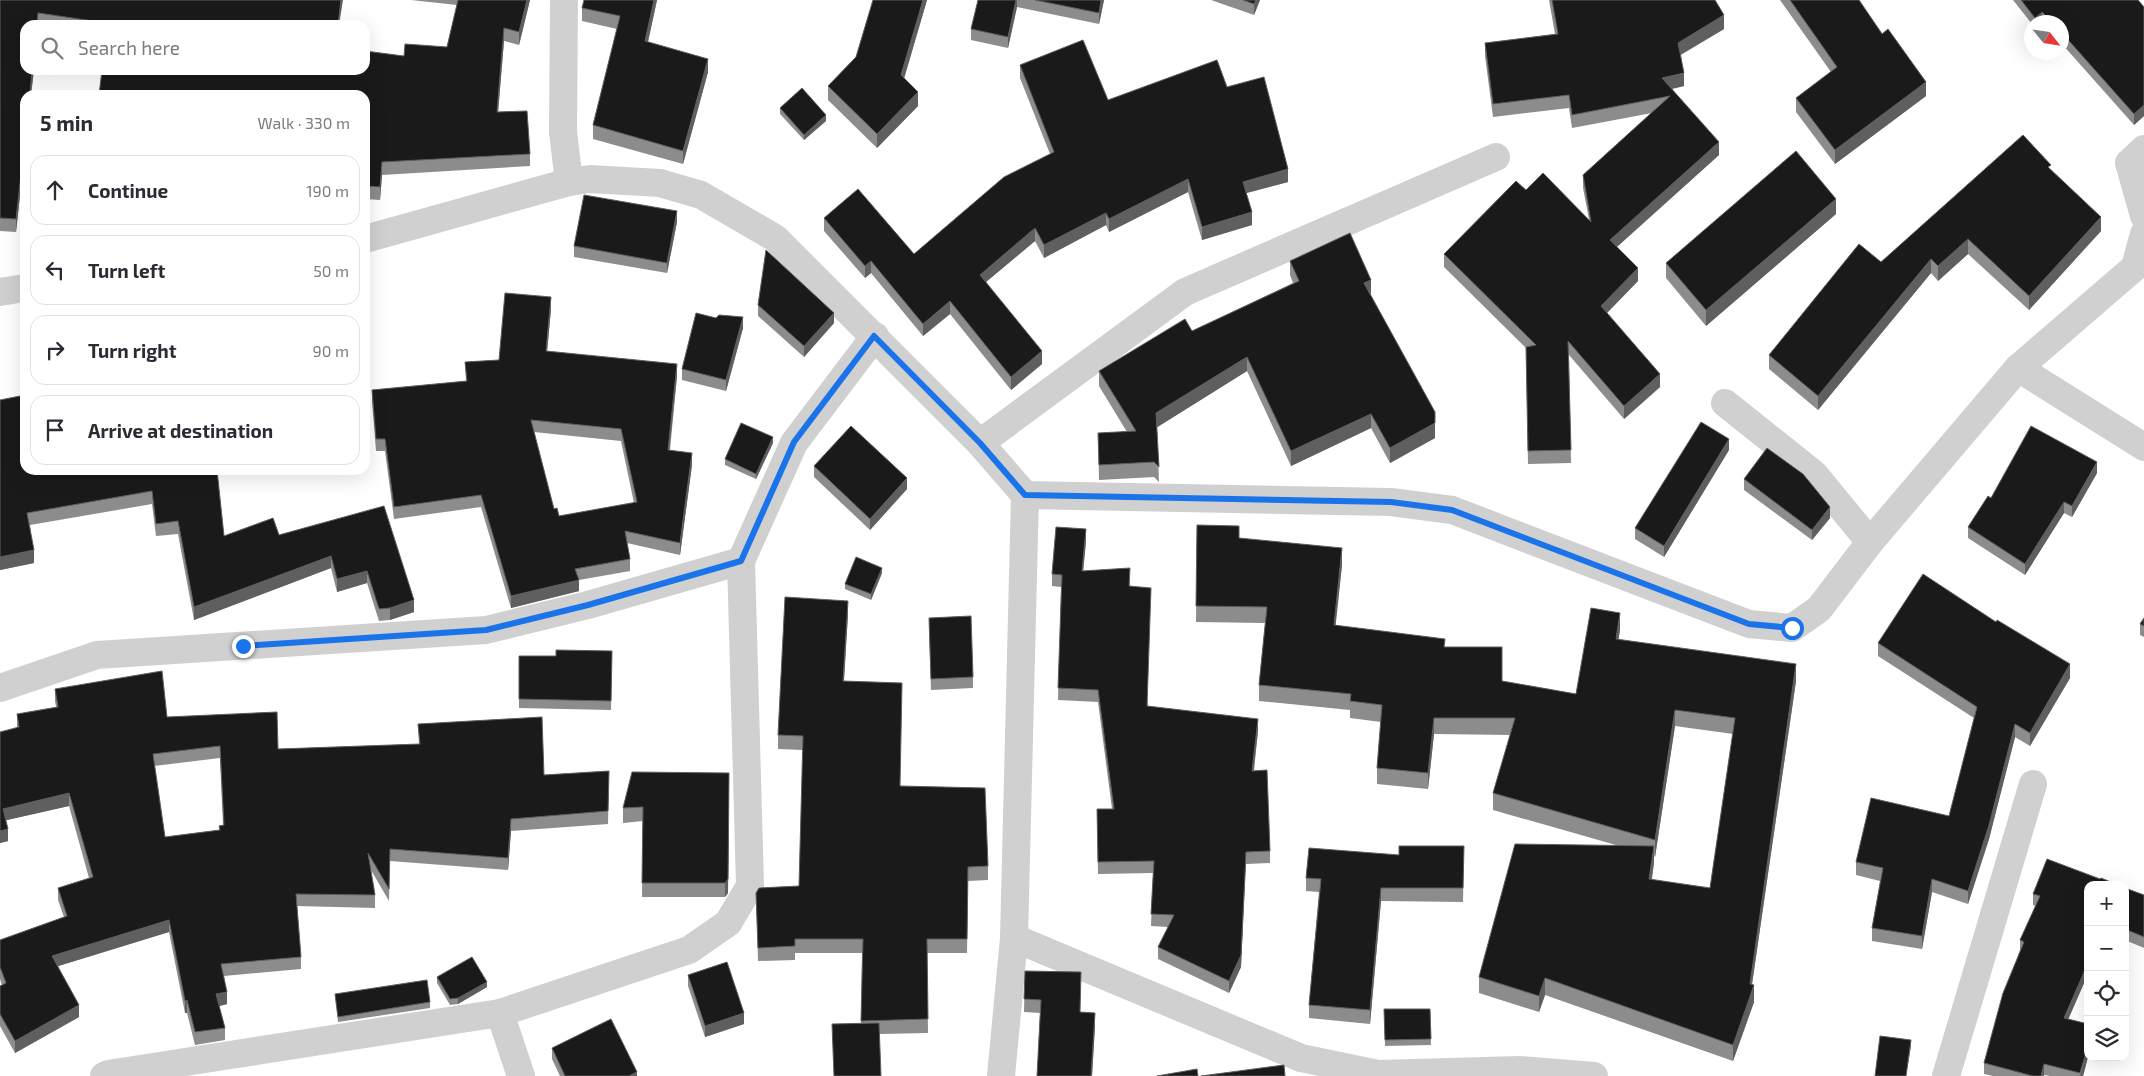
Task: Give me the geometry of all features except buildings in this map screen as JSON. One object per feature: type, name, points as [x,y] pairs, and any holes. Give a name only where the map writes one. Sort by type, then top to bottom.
[{"type":"street","points":[[564,0],[563,132],[569,182]]},
{"type":"street","points":[[2144,149],[2129,163],[2144,216]]},
{"type":"street","points":[[980,443],[1185,292],[1496,157]]},
{"type":"street","points":[[370,238],[569,182],[590,179],[660,183],[701,195],[775,238],[980,443],[1025,495],[1014,938],[1001,1076]]},
{"type":"street","points":[[1025,495],[1391,502],[1452,510],[1749,624],[1792,628],[1820,609],[1870,542],[2018,368],[2135,267],[2144,234]]},
{"type":"street","points":[[0,292],[20,289]]},
{"type":"street","points":[[104,1076],[500,1012],[689,950],[728,923],[750,886],[741,561],[794,442],[874,336]]},
{"type":"street","points":[[2018,368],[2144,447]]},
{"type":"street","points":[[1725,403],[1814,474],[1870,542]]},
{"type":"street","points":[[0,688],[97,655],[486,630],[588,605],[741,561]]},
{"type":"street","points":[[1946,1076],[2033,784]]},
{"type":"street","points":[[1014,938],[1302,1058],[1378,1074],[1521,1073],[1594,1076]]},
{"type":"street","points":[[500,1012],[521,1076]]},
{"type":"route","points":[[243,646],[486,630],[588,605],[741,561],[794,442],[874,336],[980,443],[1025,495],[1391,502],[1452,510],[1749,624],[1792,628]]}]
